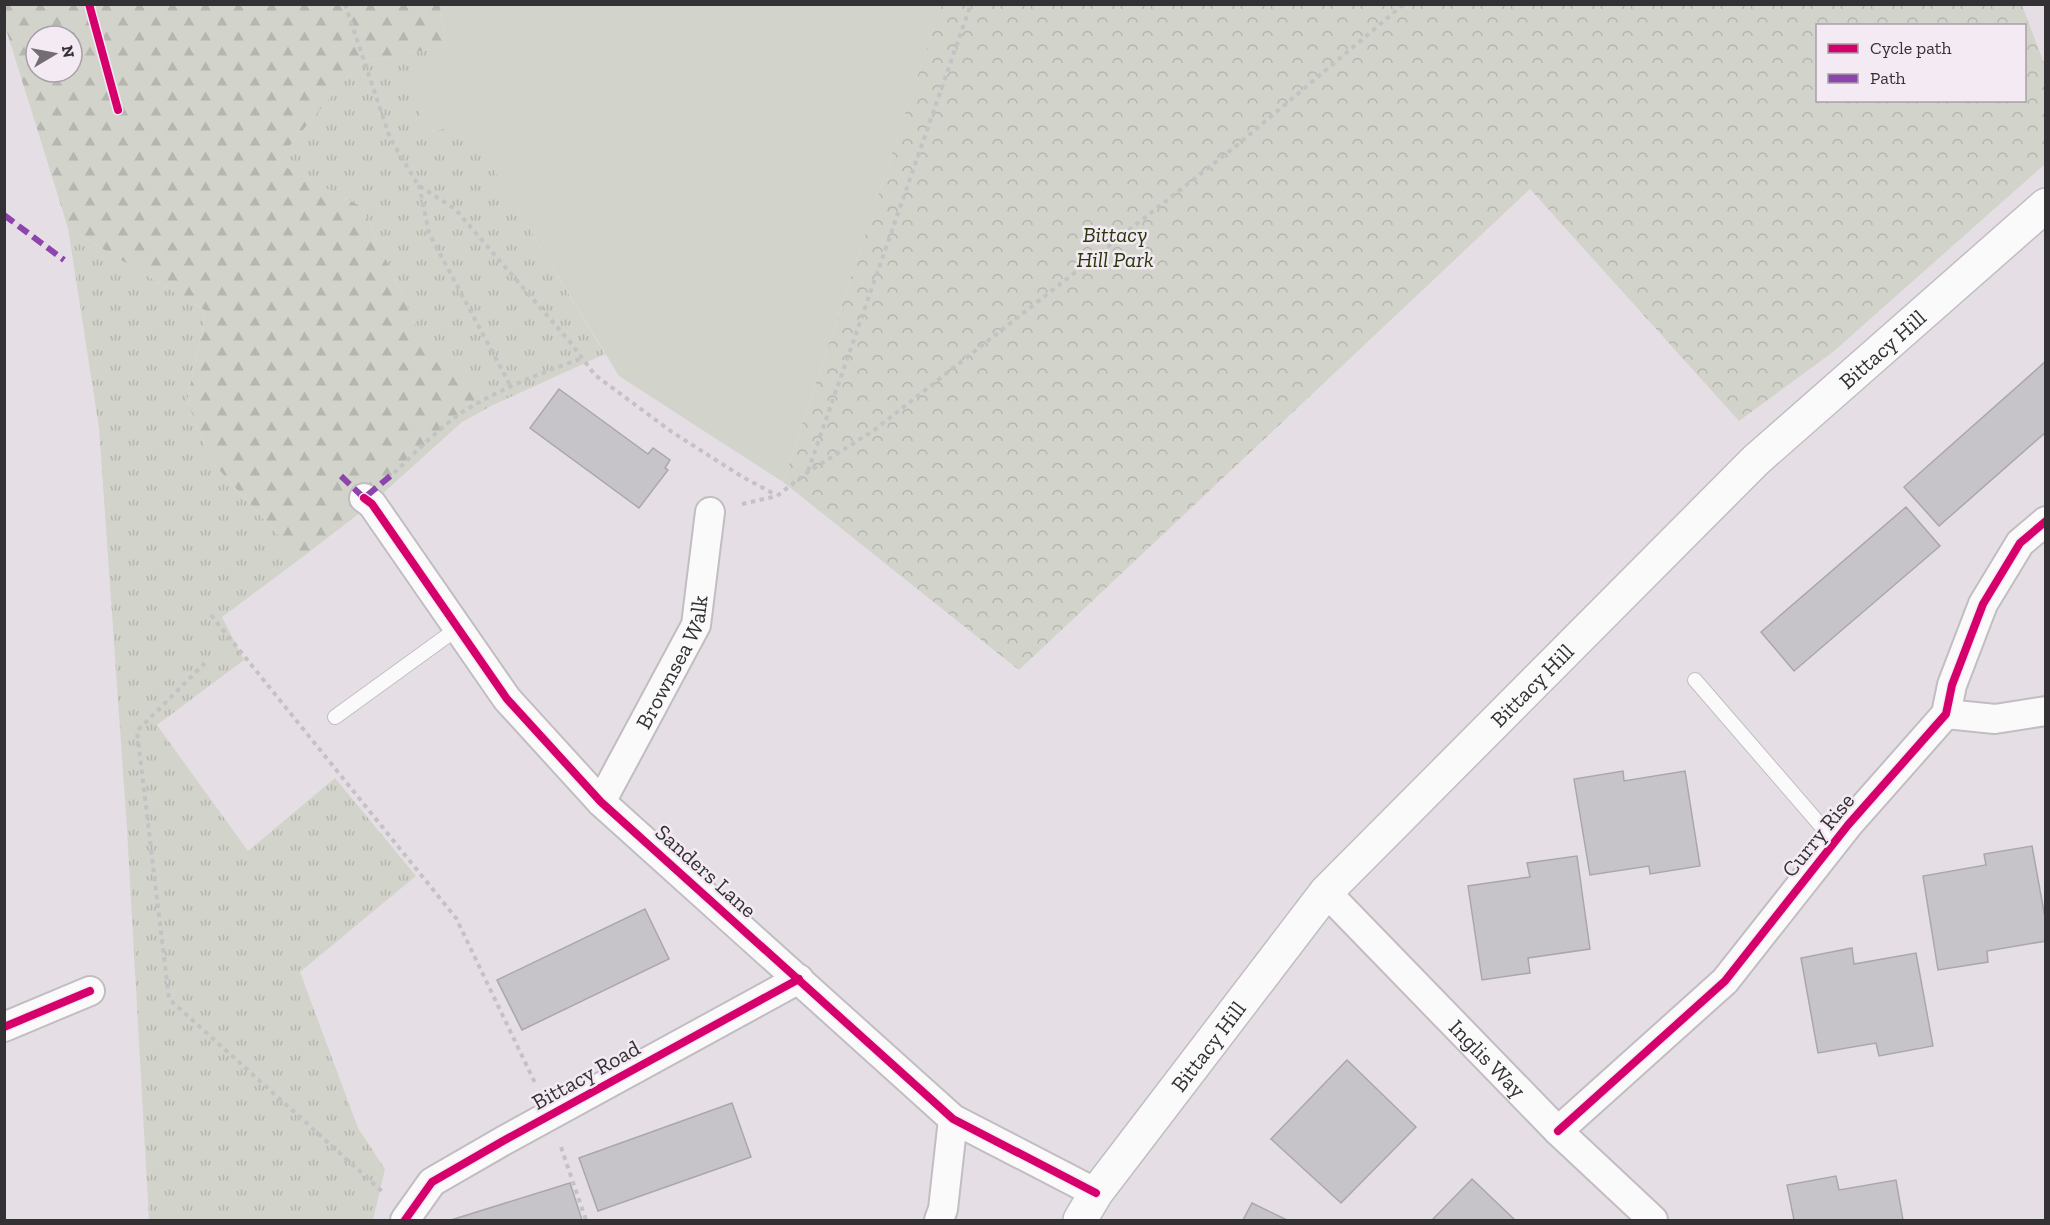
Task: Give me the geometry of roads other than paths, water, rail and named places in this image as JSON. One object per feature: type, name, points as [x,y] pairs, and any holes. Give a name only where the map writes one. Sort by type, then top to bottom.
[{"type":"main road","name":"Bittacy Hill","points":[[1088,1207],[1326,892],[1756,460],[2046,205]]},
{"type":"street","name":"Sanders Lane","points":[[364,498],[372,504],[507,699],[601,802],[953,1119],[1088,1207]]},
{"type":"street","name":"Brownsea Walk","points":[[601,802],[696,625],[710,512]]},
{"type":"street","name":"Curry Rise","points":[[1558,1131],[1725,981],[1835,842],[1946,714],[1952,685],[1983,604],[2020,543],[2046,521]]},
{"type":"street","points":[[1946,714],[1995,719],[2046,711]]},
{"type":"street","name":"Inglis Way","points":[[1326,892],[1558,1131],[1653,1221]]},
{"type":"street","name":"Bittacy Road","points":[[407,1218],[432,1182],[799,978]]},
{"type":"street","points":[[4,1026],[90,991]]},
{"type":"street","points":[[939,1221],[943,1209],[953,1119]]},
{"type":"lane","points":[[334,717],[458,628]]},
{"type":"lane","points":[[1695,680],[1835,842]]},
{"type":"park label","name":"Bittacy Hill Park","points":[[1115,246]]}]
